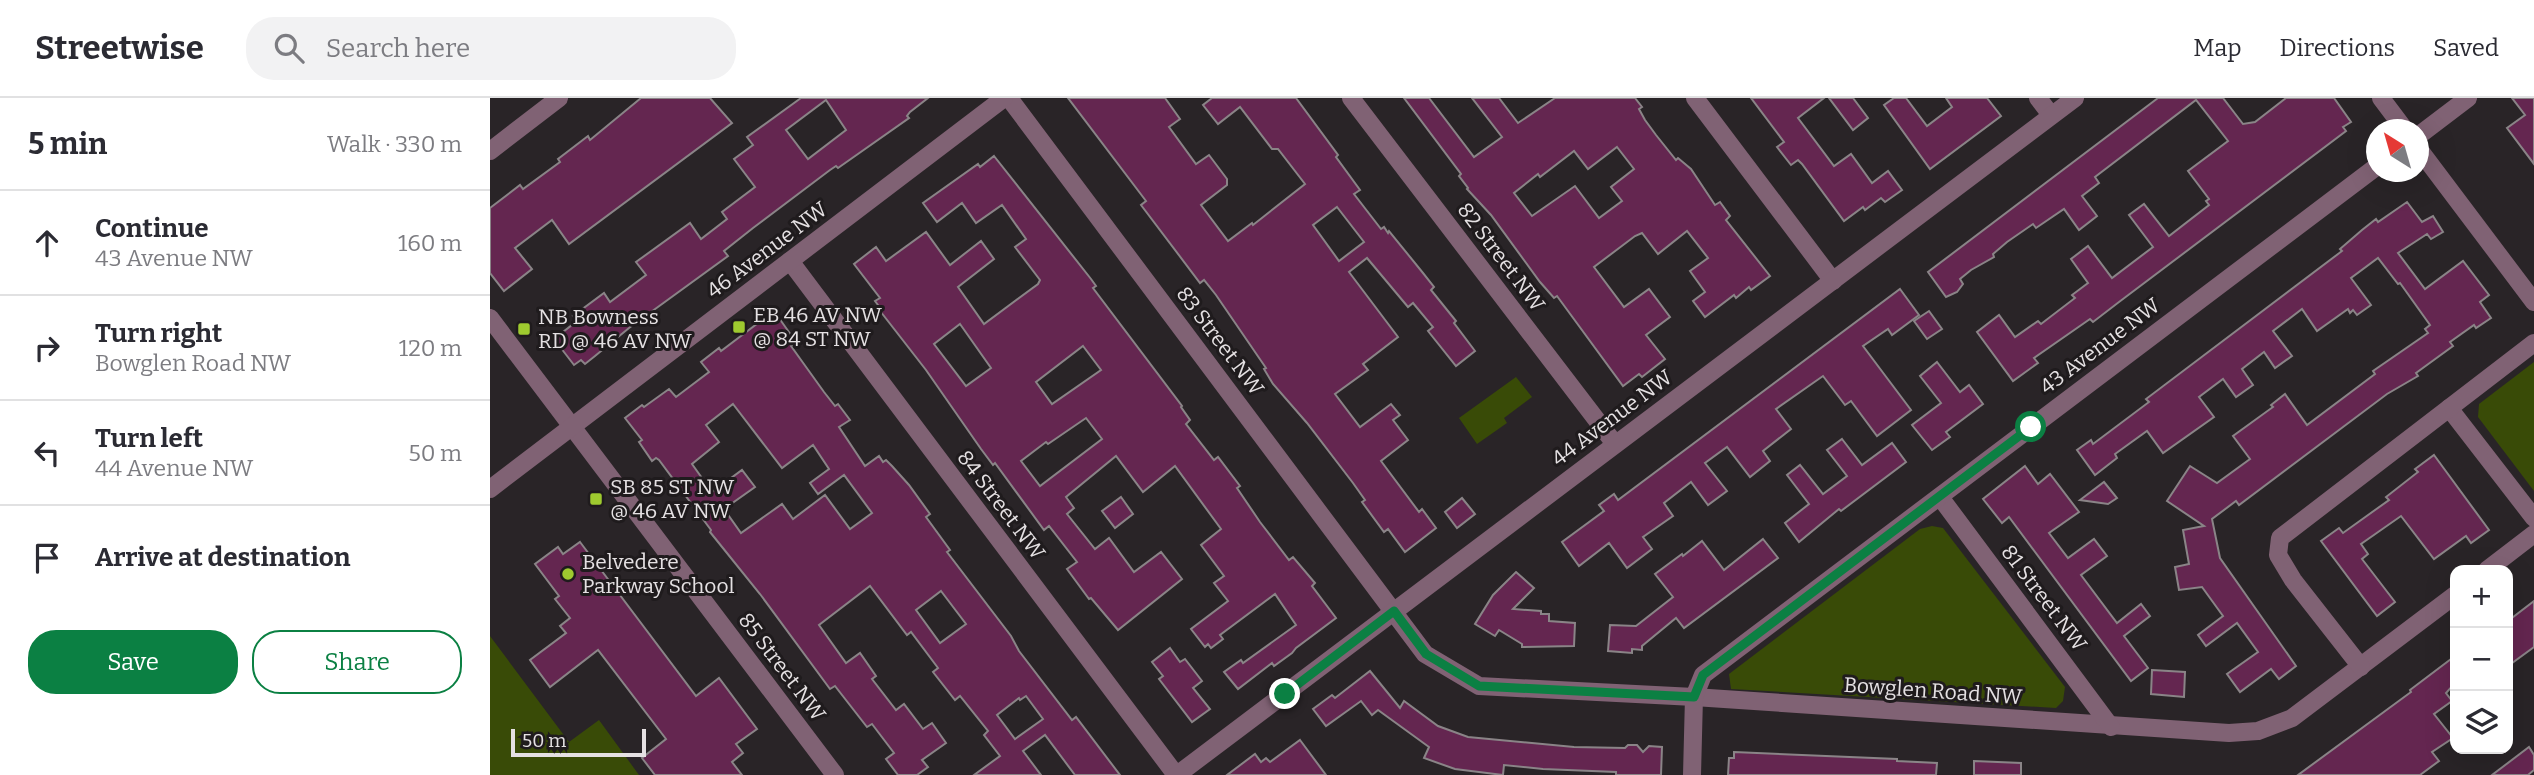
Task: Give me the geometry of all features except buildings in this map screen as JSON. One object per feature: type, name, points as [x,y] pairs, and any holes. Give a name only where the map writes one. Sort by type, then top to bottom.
[{"type":"street","points":[[490,150],[559,98]]},
{"type":"street","name":"46 Avenue NW","points":[[490,489],[1004,98]]},
{"type":"street","name":"83 Street NW","points":[[1009,98],[1394,611]]},
{"type":"street","name":"82 Street NW","points":[[1351,98],[1615,444]]},
{"type":"street","points":[[1695,98],[1833,281]]},
{"type":"street","points":[[2038,98],[2051,116]]},
{"type":"street","name":"44 Avenue NW","points":[[1177,775],[2075,98]]},
{"type":"street","points":[[2381,98],[2397,119]]},
{"type":"street","points":[[2429,127],[2468,98]]},
{"type":"street","points":[[2429,163],[2534,302]]},
{"type":"street","name":"43 Avenue NW","points":[[1694,697],[1703,675],[2366,175]]},
{"type":"street","name":"84 Street NW","points":[[790,261],[1177,775]]},
{"type":"street","name":"85 Street NW","points":[[490,318],[835,775]]},
{"type":"street","points":[[2361,667],[2293,580],[2278,555],[2280,538],[2534,343]]},
{"type":"street","points":[[2449,408],[2534,518]]},
{"type":"street","name":"81 Street NW","points":[[1940,497],[2111,727]]},
{"type":"street","points":[[2494,565],[2534,534]]},
{"type":"street","name":"Bowglen Road NW","points":[[1394,611],[1426,654],[1479,686],[1694,697],[2229,733],[2259,731],[2292,718],[2450,599]]},
{"type":"street","points":[[1692,775],[1694,697]]},
{"type":"green space","points":[[2534,362],[2534,491],[2478,417],[2479,404]]},
{"type":"green space","points":[[1516,377],[1532,397],[1504,418],[1507,423],[1477,444],[1459,418]]},
{"type":"green space","points":[[1932,526],[1943,528],[2065,687],[2063,701],[2056,708],[1731,689],[1729,674],[1920,529]]},
{"type":"green space","points":[[490,636],[569,742],[599,720],[639,775],[490,775]]},
{"type":"place","name":"EB 46 AV NW @ 84 ST NW","points":[[739,327]]},
{"type":"place","name":"NB Bowness RD @ 46 AV NW","points":[[524,329]]},
{"type":"place","name":"SB 85 ST NW @ 46 AV NW","points":[[596,499]]},
{"type":"place","name":"Belvedere Parkway School","points":[[568,574]]},
{"type":"route","points":[[1285,694],[1394,611],[1426,654],[1479,686],[1694,697],[1703,675],[2031,427]]}]
